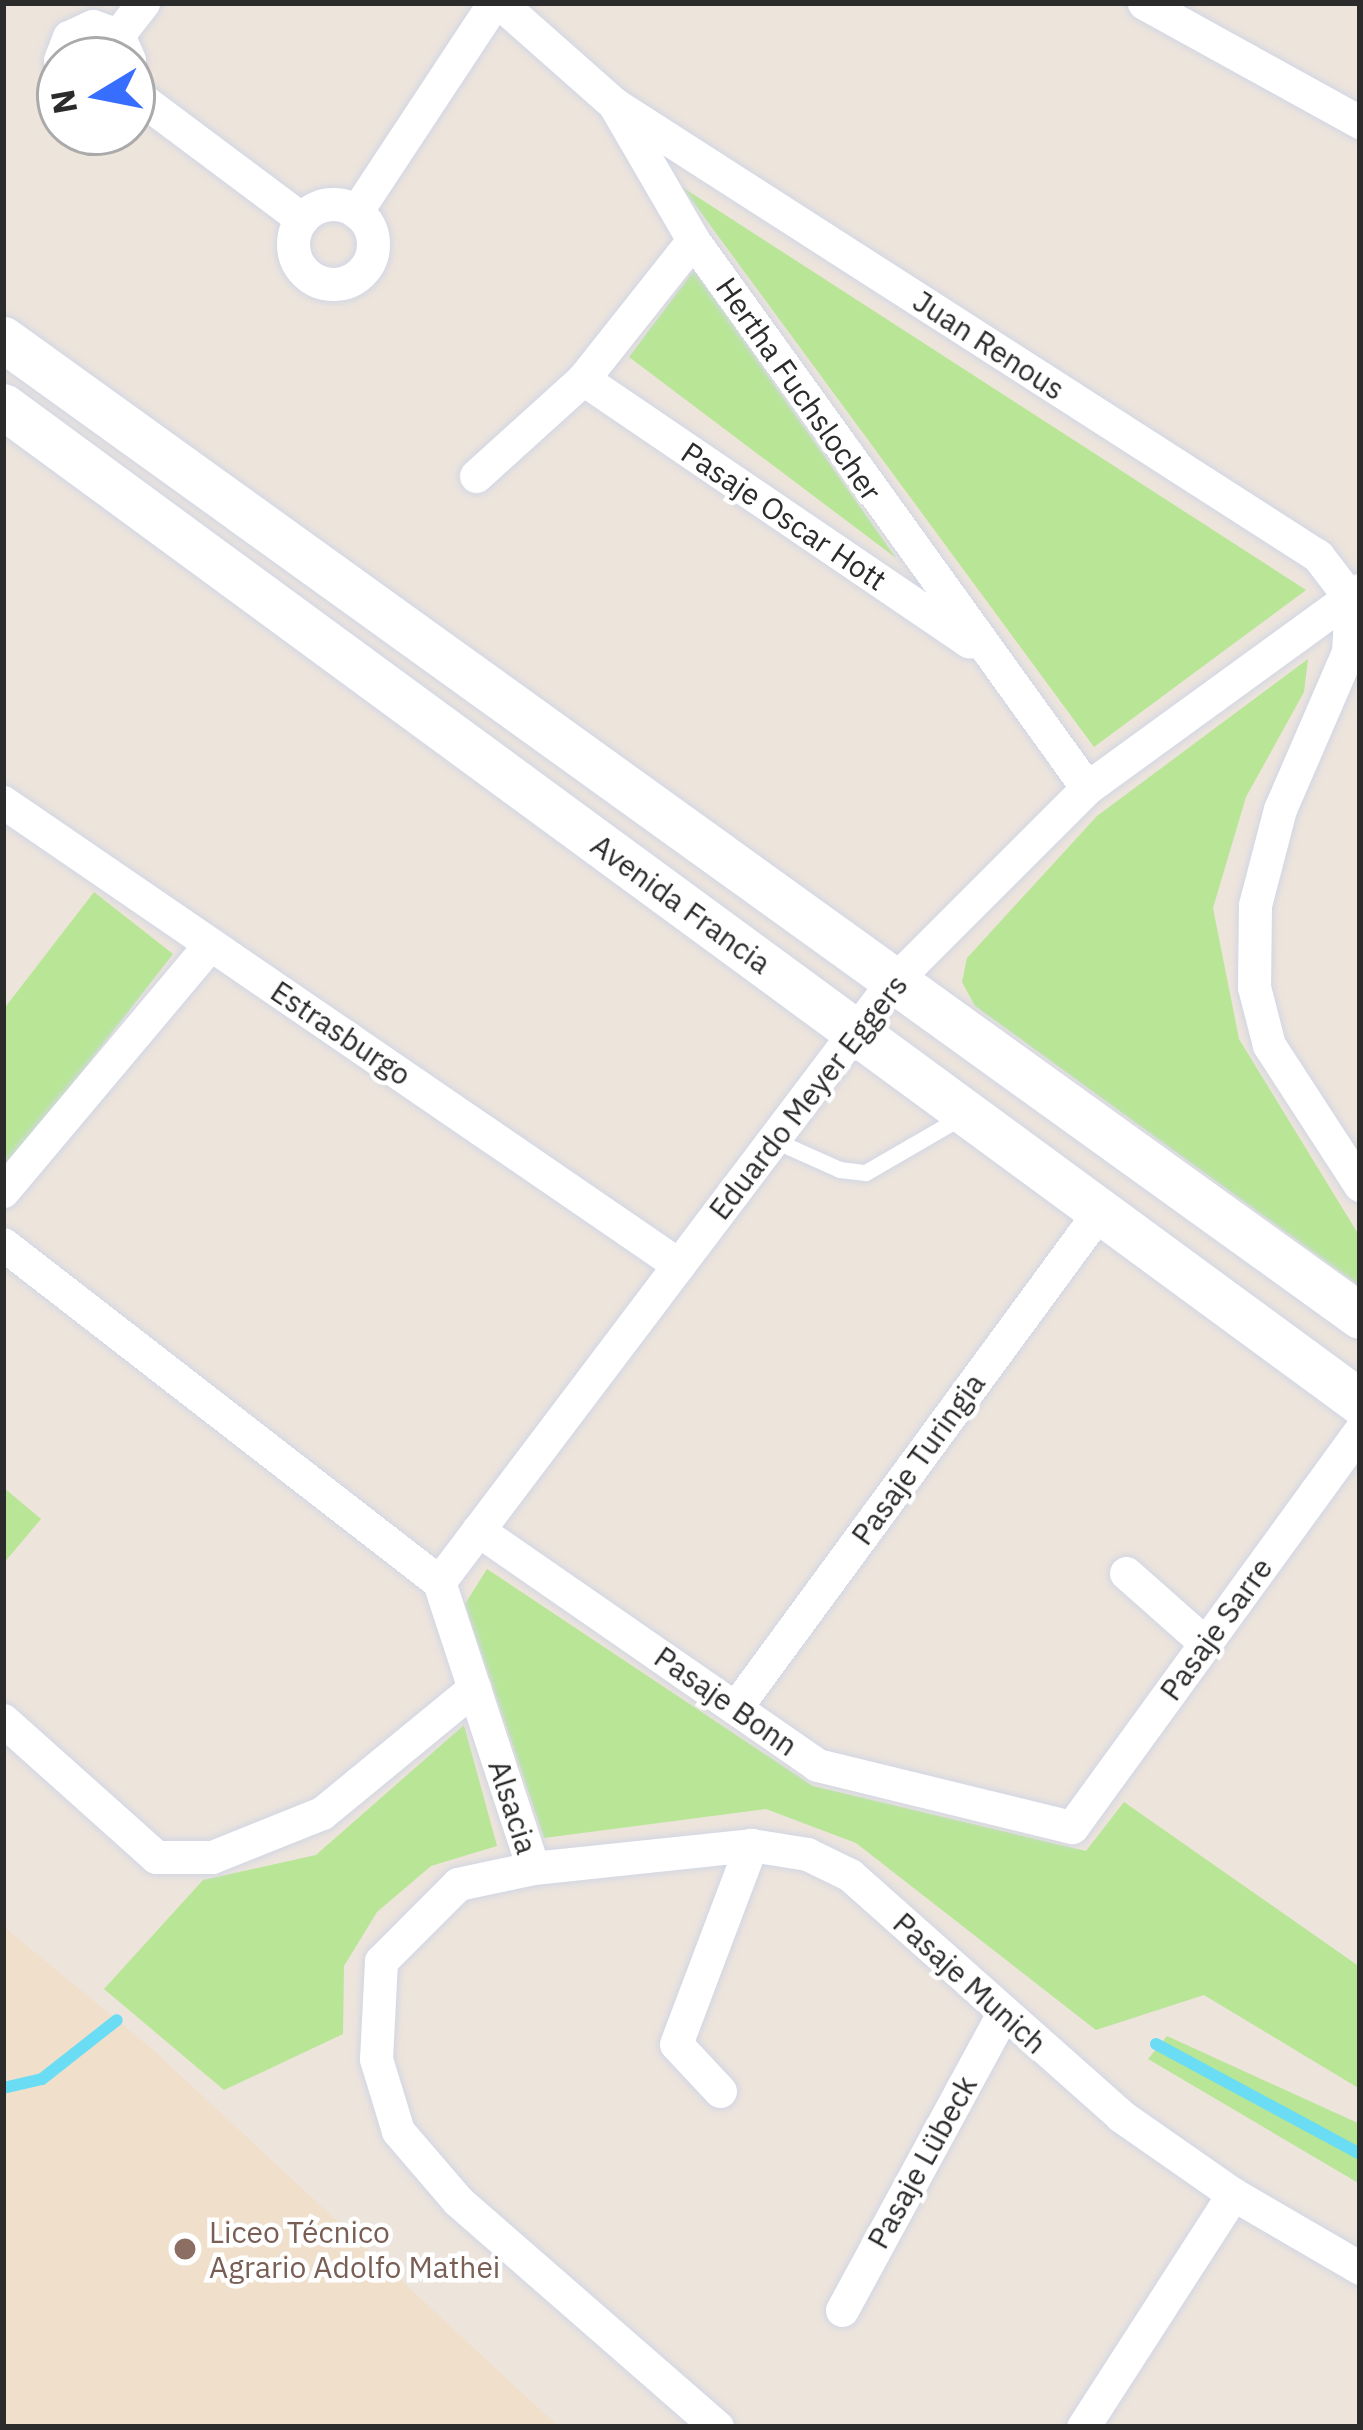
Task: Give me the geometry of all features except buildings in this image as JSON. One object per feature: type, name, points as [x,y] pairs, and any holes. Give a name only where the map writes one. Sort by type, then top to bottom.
[{"type":"main road","name":"Avenida Francia","points":[[3,339],[891,984],[1360,1316]]},
{"type":"main road","name":"Avenida Francia","points":[[3,406],[1360,1402]]},
{"type":"main road","points":[[1226,1303],[1260,1246]]},
{"type":"street","points":[[129,36],[142,3]]},
{"type":"street","points":[[356,212],[497,3]]},
{"type":"street","name":"Hertha Fuchslocher","points":[[497,3],[614,104],[693,240],[985,652],[1088,788]]},
{"type":"street","points":[[1144,3],[1356,110]]},
{"type":"street","name":"Juan Renous","points":[[614,104],[1318,556],[1356,594]]},
{"type":"street","points":[[156,110],[302,219]]},
{"type":"street","points":[[333,204],[356,212],[373,250],[358,275],[331,284],[296,260],[302,219],[333,204]]},
{"type":"street","points":[[476,476],[583,379],[693,240]]},
{"type":"street","name":"Pasaje Oscar Hott","points":[[583,379],[985,652]]},
{"type":"street","points":[[1356,594],[1348,652],[1280,809],[1255,905],[1254,987],[1269,1045],[1360,1185]]},
{"type":"street","name":"Eduardo Meyer Eggers","points":[[439,1582],[891,984],[1088,788],[1356,594]]},
{"type":"street","name":"Estrasburgo","points":[[3,802],[679,1265]]},
{"type":"street","points":[[3,1191],[211,944]]},
{"type":"street","name":"Pasaje Turingia","points":[[736,1707],[1100,1211]]},
{"type":"street","points":[[3,1244],[439,1582]]},
{"type":"street","name":"Pasaje Sarre","points":[[1072,1827],[1360,1430]]},
{"type":"street","name":"Pasaje Bonn","points":[[478,1530],[817,1765],[1072,1827]]},
{"type":"street","points":[[1126,1573],[1205,1643]]},
{"type":"street","name":"Alsacia","points":[[439,1582],[533,1868],[458,1884],[381,1961],[376,2059],[398,2132],[458,2201],[717,2427]]},
{"type":"street","points":[[3,1720],[156,1858],[212,1857],[322,1813],[474,1688]]},
{"type":"street","points":[[720,2091],[676,2044],[751,1845]]},
{"type":"street","name":"Pasaje Munich","points":[[533,1868],[751,1845],[807,1854],[850,1875],[1121,2116],[1233,2194],[1360,2268]]},
{"type":"street","name":"Pasaje Lübeck","points":[[842,2310],[1003,2014]]},
{"type":"street","points":[[1083,2427],[1233,2194]]},
{"type":"lane","points":[[773,1140],[840,1170],[866,1173],[968,1114]]},
{"type":"shaded area","name":"Liceo Técnico Agrario Adolfo Mathei","points":[[3,1926],[151,2048],[559,2427],[3,2427]]},
{"type":"green space","points":[[682,187],[1306,590],[1094,747]]},
{"type":"green space","points":[[694,270],[896,558],[629,357]]},
{"type":"green space","points":[[1308,659],[1304,692],[1246,797],[1213,908],[1239,1039],[1360,1237],[1360,1286],[975,1006],[962,982],[967,958],[1097,816]]},
{"type":"green space","points":[[94,892],[173,954],[3,1173],[3,1010]]},
{"type":"green space","points":[[3,1487],[41,1519],[3,1564]]},
{"type":"green space","points":[[487,1569],[813,1786],[1086,1851],[1124,1802],[1360,1967],[1360,2089],[1204,1995],[1096,2030],[856,1843],[766,1809],[544,1838],[465,1604]]},
{"type":"green space","points":[[464,1725],[497,1846],[431,1866],[377,1912],[344,1966],[343,2034],[224,2090],[104,1989],[203,1880],[316,1855]]},
{"type":"green space","points":[[1167,2036],[1360,2124],[1360,2184],[1148,2059]]},
{"type":"waterway","points":[[3,2088],[42,2079],[117,2020]]},
{"type":"waterway","points":[[1156,2044],[1360,2154]]},
{"type":"place","name":"Liceo Técnico Agrario Adolfo Mathei","points":[[185,2249]]}]
